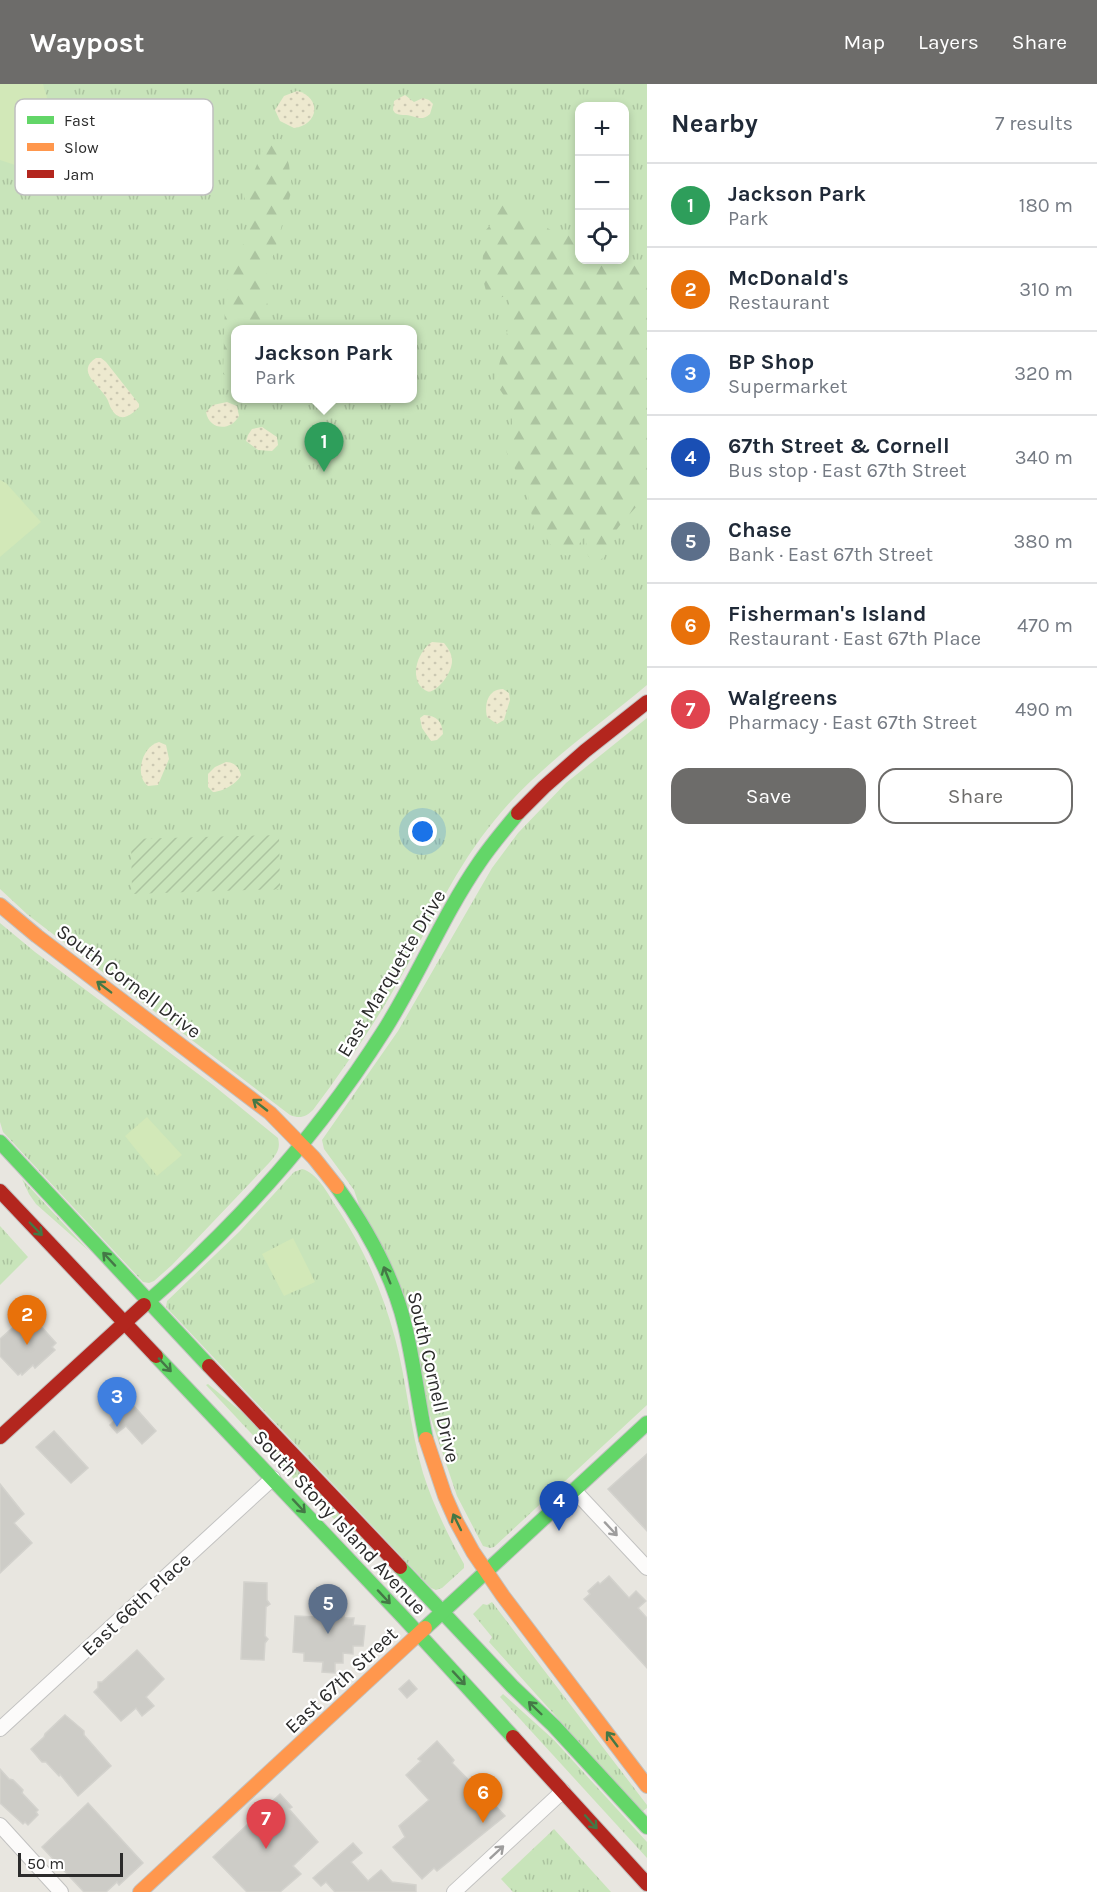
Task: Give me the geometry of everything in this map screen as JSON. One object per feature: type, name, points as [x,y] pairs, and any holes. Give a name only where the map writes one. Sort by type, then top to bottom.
[{"type":"main road","name":"East Marquette Drive","points":[[0,1437],[216,1238],[303,1144],[384,1030],[462,891],[500,835],[523,807],[544,787],[647,702]]},
{"type":"main road","name":"South Cornell Drive","points":[[0,905],[37,936],[270,1113],[303,1144],[336,1184],[381,1258],[405,1324],[436,1474],[457,1524],[486,1572],[647,1786]]},
{"type":"main road","name":"South Stony Island Avenue","points":[[1,1145],[512,1686],[554,1726],[647,1827]]},
{"type":"main road","name":"South Stony Island Avenue","points":[[0,1191],[420,1635],[647,1884]]},
{"type":"main road","name":"East 67th Street","points":[[140,1892],[647,1423]]},
{"type":"street","name":"East 66th Place","points":[[0,1730],[273,1478]]},
{"type":"street","points":[[574,1490],[647,1568]]},
{"type":"street","points":[[454,1892],[563,1791]]},
{"type":"street","points":[[0,1825],[61,1892]]},
{"type":"green space","points":[[0,84],[647,84],[647,685],[567,749],[529,783],[494,821],[456,876],[393,991],[349,1060],[313,1110],[303,1117],[290,1115],[28,915],[0,889]]},
{"type":"green space","points":[[0,84],[43,84],[48,99],[15,99],[15,165],[0,160]]},
{"type":"green space","points":[[281,139],[289,165],[292,189],[275,250],[262,285],[272,315],[271,325],[231,325],[231,378],[223,374],[225,303],[234,253],[247,241],[251,222],[244,196],[267,140]]},
{"type":"green space","points":[[501,201],[517,204],[552,231],[575,235],[575,264],[629,264],[629,258],[647,274],[647,495],[616,531],[605,556],[599,561],[593,562],[588,556],[585,535],[576,549],[567,556],[554,550],[547,539],[534,528],[528,495],[506,451],[511,431],[511,414],[505,398],[494,382],[508,330],[509,296],[496,298],[486,291],[482,275],[484,232],[494,221],[493,209]]},
{"type":"green space","points":[[0,480],[6,483],[41,522],[0,557]]},
{"type":"green space","points":[[647,718],[647,1405],[494,1547],[490,1548],[483,1546],[457,1496],[354,1190],[324,1149],[322,1140],[398,1031],[492,868],[518,833],[566,783]]},
{"type":"green space","points":[[279,835],[280,889],[132,894],[131,839]]},
{"type":"green space","points":[[0,923],[35,952],[213,1085],[278,1138],[277,1152],[269,1163],[154,1281],[143,1282],[3,1132],[0,1122]]},
{"type":"green space","points":[[147,1117],[182,1155],[157,1176],[125,1136]]},
{"type":"green space","points":[[302,1169],[312,1174],[321,1184],[354,1236],[371,1269],[390,1320],[423,1473],[441,1520],[464,1564],[464,1568],[442,1588],[436,1590],[431,1588],[166,1307],[167,1301],[240,1231],[294,1172]]},
{"type":"green space","points":[[22,1179],[89,1251],[36,1204]]},
{"type":"green space","points":[[0,1226],[28,1257],[0,1285]]},
{"type":"green space","points":[[293,1238],[315,1282],[284,1296],[262,1254]]},
{"type":"green space","points":[[208,1384],[250,1419],[369,1544],[366,1546],[320,1507],[206,1385]]},
{"type":"green space","points":[[492,1602],[647,1805],[642,1812],[489,1642],[492,1637],[473,1614],[483,1604],[487,1605]]},
{"type":"green space","points":[[503,1694],[554,1740],[647,1842],[647,1858],[500,1697]]},
{"type":"green space","points":[[554,1829],[611,1892],[513,1892],[501,1879]]},
{"type":"sand","points":[[297,91],[311,99],[314,111],[309,122],[294,128],[280,121],[275,110],[284,96]]},
{"type":"sand","points":[[405,95],[414,102],[423,98],[429,100],[433,104],[430,114],[421,118],[395,113],[394,101]]},
{"type":"sand","points":[[96,358],[101,358],[106,362],[139,404],[133,413],[126,417],[115,414],[106,397],[88,373],[90,363]]},
{"type":"sand","points":[[227,402],[237,406],[239,416],[230,425],[220,427],[211,422],[206,412],[213,405]]},
{"type":"sand","points":[[262,427],[277,437],[278,445],[272,451],[258,450],[246,441],[252,429]]},
{"type":"sand","points":[[432,642],[444,643],[451,654],[452,661],[445,680],[429,692],[418,682],[416,668],[422,653]]},
{"type":"sand","points":[[503,689],[509,693],[510,700],[504,720],[497,724],[487,717],[486,707],[491,694]]},
{"type":"sand","points":[[424,715],[435,718],[440,723],[443,734],[437,740],[431,741],[422,728],[420,718]]},
{"type":"sand","points":[[159,742],[166,745],[169,759],[158,785],[148,786],[141,775],[142,762],[148,749]]},
{"type":"sand","points":[[226,762],[236,766],[241,775],[229,786],[213,792],[208,787],[208,774],[215,767]]},
{"type":"building","points":[[29,1313],[56,1343],[52,1347],[55,1350],[35,1368],[33,1365],[22,1375],[21,1373],[18,1375],[0,1356],[0,1339]]},
{"type":"building","points":[[116,1386],[156,1431],[142,1444],[126,1426],[117,1433],[110,1425],[117,1418],[101,1400]]},
{"type":"building","points":[[54,1431],[88,1468],[71,1483],[36,1447]]},
{"type":"building","points":[[647,1454],[647,1531],[608,1489]]},
{"type":"building","points":[[0,1484],[24,1514],[14,1523],[32,1543],[0,1573]]},
{"type":"building","points":[[609,1576],[629,1598],[636,1591],[646,1601],[638,1608],[647,1618],[647,1668],[584,1599],[590,1594],[588,1591]]},
{"type":"building","points":[[244,1582],[267,1583],[267,1600],[270,1604],[266,1607],[265,1636],[268,1639],[265,1643],[264,1660],[241,1659]]},
{"type":"building","points":[[318,1604],[344,1605],[344,1618],[354,1618],[353,1625],[365,1626],[363,1646],[353,1646],[353,1654],[343,1653],[343,1663],[335,1663],[335,1673],[322,1672],[323,1662],[304,1661],[304,1653],[293,1652],[295,1616],[318,1617]]},
{"type":"building","points":[[137,1650],[164,1679],[146,1697],[154,1706],[142,1716],[136,1708],[121,1721],[94,1692],[98,1688],[98,1682],[102,1682]]},
{"type":"building","points":[[409,1680],[417,1689],[407,1698],[399,1689]]},
{"type":"building","points":[[65,1715],[84,1731],[84,1735],[111,1766],[78,1796],[60,1774],[59,1776],[46,1762],[42,1762],[31,1749]]},
{"type":"building","points":[[437,1741],[454,1760],[452,1763],[505,1816],[437,1871],[434,1868],[422,1879],[393,1847],[405,1837],[399,1826],[429,1800],[406,1775],[421,1761],[418,1759]]},
{"type":"building","points":[[0,1769],[23,1790],[22,1793],[38,1810],[36,1812],[38,1815],[28,1825],[25,1822],[23,1824],[0,1803]]},
{"type":"building","points":[[280,1794],[292,1807],[289,1809],[318,1842],[293,1866],[301,1874],[280,1892],[247,1892],[213,1857]]},
{"type":"building","points":[[88,1803],[143,1863],[119,1885],[117,1882],[106,1892],[84,1892],[42,1847]]},
{"type":"building","points":[[353,1843],[362,1853],[351,1862],[368,1881],[381,1870],[392,1882],[416,1885],[416,1892],[335,1892],[326,1882],[321,1886],[313,1878]]},
{"type":"traffic: fast","points":[[144,1305],[244,1210],[275,1176],[333,1104],[385,1029],[466,883],[488,850],[518,813]]},
{"type":"traffic: fast","points":[[0,1142],[209,1366]]},
{"type":"traffic: fast","points":[[337,1187],[369,1236],[394,1289],[408,1340],[426,1439]]},
{"type":"traffic: fast","points":[[156,1356],[404,1618],[513,1737]]},
{"type":"traffic: fast","points":[[425,1628],[647,1423]]},
{"type":"traffic: fast","points":[[400,1567],[512,1686],[554,1726],[647,1827]]},
{"type":"traffic: slow","points":[[0,905],[37,936],[270,1113],[314,1158],[337,1187]]},
{"type":"traffic: slow","points":[[426,1439],[445,1496],[473,1552],[503,1596],[647,1786]]},
{"type":"traffic: slow","points":[[140,1892],[425,1628]]},
{"type":"traffic: jam","points":[[518,813],[585,751],[647,702]]},
{"type":"traffic: jam","points":[[0,1191],[156,1356]]},
{"type":"traffic: jam","points":[[0,1437],[144,1305]]},
{"type":"traffic: jam","points":[[209,1366],[400,1567]]},
{"type":"traffic: jam","points":[[513,1737],[647,1884]]},
{"type":"place","name":"Jackson Park","points":[[324,472]]},
{"type":"place","name":"McDonald's","points":[[27,1345]]},
{"type":"place","name":"BP Shop","points":[[117,1427]]},
{"type":"place","name":"67th Street & Cornell","points":[[559,1531]]},
{"type":"place","name":"Chase","points":[[328,1634]]},
{"type":"place","name":"Fisherman's Island","points":[[483,1823]]},
{"type":"place","name":"Walgreens","points":[[266,1849]]}]
